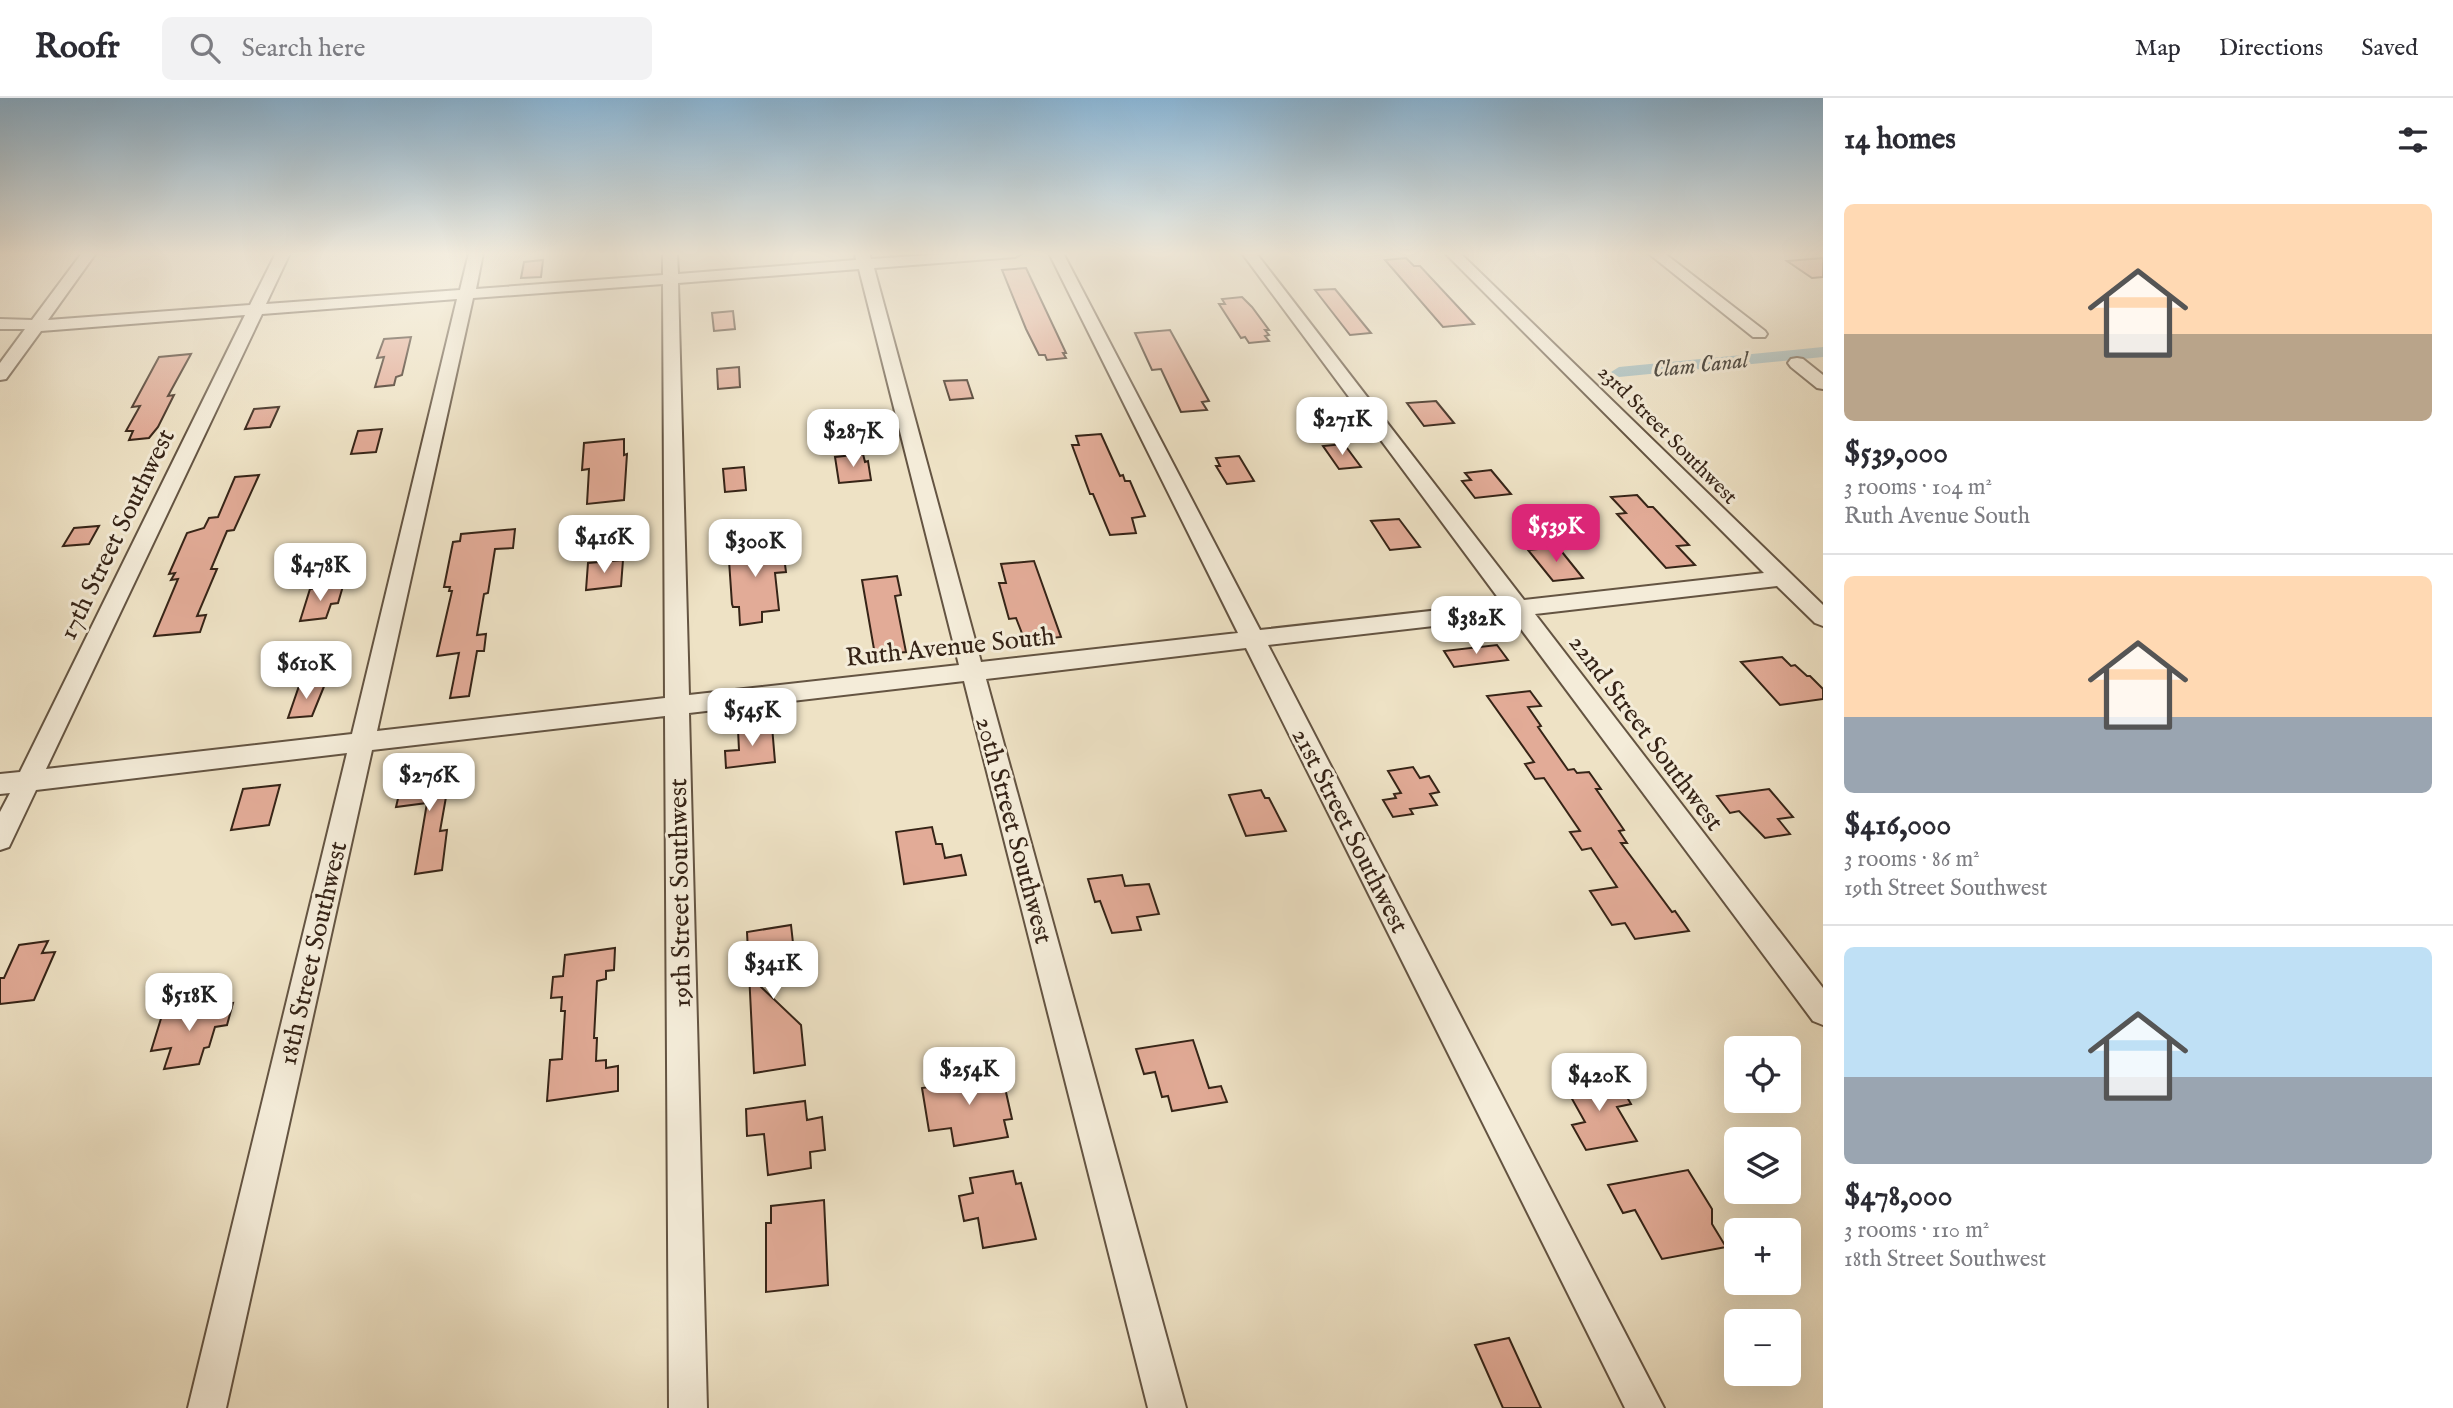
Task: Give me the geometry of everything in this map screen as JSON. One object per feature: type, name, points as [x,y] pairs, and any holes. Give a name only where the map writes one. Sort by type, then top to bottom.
[{"type":"street","points":[[0,375],[45,314]]},
{"type":"street","points":[[0,324],[36,326],[198,314]]},
{"type":"street","name":"17th Street Southwest","points":[[0,839],[253,314]]},
{"type":"street","name":"18th Street Southwest","points":[[206,1408],[461,314]]},
{"type":"street","name":"19th Street Southwest","points":[[671,314],[688,1408]]},
{"type":"street","name":"20th Street Southwest","points":[[879,314],[1167,1408]]},
{"type":"street","name":"21st Street Southwest","points":[[1087,314],[1645,1408]]},
{"type":"street","name":"22nd Street Southwest","points":[[1295,314],[1823,1011]]},
{"type":"street","name":"23rd Street Southwest","points":[[1514,314],[1823,618]]},
{"type":"street","points":[[1733,314],[1759,334]]},
{"type":"street","points":[[1797,363],[1823,384]]},
{"type":"street","name":"Ruth Avenue South","points":[[0,784],[1782,578]]},
{"type":"building","points":[[712,314],[733,314],[735,329],[714,331]]},
{"type":"building","points":[[1020,314],[1048,314],[1066,358],[1047,360],[1045,355],[1039,355]]},
{"type":"building","points":[[1226,314],[1257,314],[1269,330],[1265,330],[1269,335],[1265,336],[1269,341],[1249,343],[1245,337],[1241,338]]},
{"type":"building","points":[[1334,314],[1356,314],[1371,333],[1350,335]]},
{"type":"building","points":[[1432,314],[1465,314],[1474,324],[1443,327]]},
{"type":"building","points":[[1170,330],[1209,401],[1202,402],[1207,410],[1181,412],[1161,369],[1152,370],[1135,333]]},
{"type":"building","points":[[411,337],[402,375],[396,377],[394,385],[375,387],[384,357],[377,358],[384,339]]},
{"type":"building","points":[[191,354],[168,396],[174,395],[158,427],[149,438],[129,440],[133,431],[126,431],[140,406],[132,407],[159,357]]},
{"type":"building","points":[[739,367],[740,387],[718,389],[717,369]]},
{"type":"building","points":[[967,380],[973,398],[950,400],[944,381]]},
{"type":"building","points":[[1436,401],[1454,423],[1424,426],[1407,403]]},
{"type":"building","points":[[279,407],[270,427],[245,429],[254,409]]},
{"type":"building","points":[[382,429],[376,452],[351,454],[358,431]]},
{"type":"building","points":[[1101,434],[1120,476],[1123,475],[1125,481],[1130,481],[1145,516],[1132,518],[1136,533],[1110,535],[1093,494],[1090,494],[1072,445],[1079,445],[1076,436]]},
{"type":"building","points":[[624,439],[624,455],[627,454],[624,500],[587,504],[589,469],[582,470],[584,443]]},
{"type":"building","points":[[1344,444],[1361,467],[1339,469],[1323,446]]},
{"type":"building","points":[[863,454],[865,462],[868,461],[871,480],[839,483],[835,457]]},
{"type":"building","points":[[1239,456],[1254,481],[1227,484],[1216,466],[1220,466],[1216,458]]},
{"type":"building","points":[[744,467],[746,490],[725,492],[723,469]]},
{"type":"building","points":[[1491,470],[1511,494],[1475,498],[1462,481],[1471,480],[1465,473]]},
{"type":"building","points":[[259,475],[234,530],[227,531],[211,569],[217,569],[197,616],[206,615],[200,632],[154,636],[178,579],[171,580],[175,573],[169,574],[187,533],[204,528],[209,518],[218,517],[235,477]]},
{"type":"building","points":[[1637,495],[1648,507],[1653,507],[1689,545],[1677,546],[1695,565],[1666,568],[1617,514],[1626,513],[1611,497]]},
{"type":"building","points":[[626,519],[626,541],[609,543],[610,520]]},
{"type":"building","points":[[1399,519],[1420,547],[1390,550],[1371,521]]},
{"type":"building","points":[[99,526],[89,544],[63,546],[74,528]]},
{"type":"building","points":[[515,529],[513,548],[495,549],[488,593],[484,594],[477,635],[486,634],[484,651],[477,651],[469,696],[450,698],[459,653],[437,656],[452,591],[449,591],[450,587],[444,587],[453,542],[460,541],[461,534]]},
{"type":"building","points":[[782,541],[786,572],[775,573],[779,610],[762,612],[762,622],[740,625],[739,607],[733,607],[732,604],[728,546]]},
{"type":"building","points":[[1558,547],[1583,578],[1553,581],[1528,550]]},
{"type":"building","points":[[623,560],[621,586],[586,590],[588,563]]},
{"type":"building","points":[[1034,561],[1061,637],[1025,641],[1016,618],[1009,619],[999,583],[1006,583],[1001,564]]},
{"type":"building","points":[[897,576],[901,595],[895,596],[906,652],[875,655],[862,580]]},
{"type":"building","points":[[343,586],[338,603],[331,604],[326,618],[300,621],[310,589]]},
{"type":"building","points":[[1497,645],[1508,660],[1454,667],[1444,651]]},
{"type":"building","points":[[1782,657],[1791,666],[1795,665],[1810,676],[1823,689],[1823,699],[1780,705],[1741,662]]},
{"type":"building","points":[[325,684],[312,716],[288,718],[299,686]]},
{"type":"building","points":[[1530,691],[1541,706],[1528,707],[1541,726],[1538,727],[1568,770],[1574,769],[1577,773],[1589,772],[1601,789],[1596,789],[1624,830],[1619,831],[1627,843],[1621,843],[1689,931],[1635,939],[1625,923],[1612,925],[1590,891],[1617,887],[1591,848],[1582,850],[1570,832],[1580,831],[1544,778],[1535,779],[1525,764],[1534,762],[1487,696]]},
{"type":"building","points":[[772,726],[775,762],[726,768],[725,751],[739,750],[738,730]]},
{"type":"building","points":[[452,763],[440,831],[447,830],[442,870],[415,874],[427,803],[396,807],[400,790],[406,789],[408,779],[416,778],[418,767]]},
{"type":"building","points":[[1413,767],[1420,778],[1429,776],[1439,792],[1430,794],[1437,805],[1410,809],[1413,814],[1393,817],[1383,800],[1396,798],[1394,794],[1401,793],[1388,771]]},
{"type":"building","points":[[280,785],[269,825],[231,830],[243,789]]},
{"type":"building","points":[[1769,789],[1793,817],[1778,819],[1790,834],[1765,838],[1739,811],[1730,813],[1717,796]]},
{"type":"building","points":[[1261,790],[1265,798],[1269,798],[1286,831],[1246,836],[1229,795]]},
{"type":"building","points":[[932,827],[936,844],[942,844],[945,858],[961,855],[966,875],[904,884],[896,832]]},
{"type":"building","points":[[1122,875],[1125,886],[1149,884],[1159,914],[1137,917],[1141,930],[1112,933],[1100,901],[1095,902],[1088,879]]},
{"type":"building","points":[[791,925],[797,979],[759,985],[801,1025],[805,1065],[754,1073],[747,932]]},
{"type":"building","points":[[48,941],[42,953],[55,952],[34,1000],[0,1004],[0,978],[4,978],[19,945]]},
{"type":"building","points":[[615,948],[614,970],[606,971],[606,979],[597,981],[594,1038],[597,1038],[596,1061],[606,1060],[606,1068],[618,1066],[618,1091],[547,1101],[550,1060],[562,1059],[565,1011],[561,1011],[562,997],[551,998],[553,977],[563,976],[565,955]]},
{"type":"building","points":[[233,1003],[227,1025],[215,1027],[209,1047],[204,1048],[199,1064],[164,1069],[171,1048],[151,1051],[163,1012]]},
{"type":"building","points":[[1193,1040],[1209,1088],[1221,1086],[1227,1102],[1172,1111],[1168,1096],[1162,1097],[1155,1072],[1144,1074],[1136,1049]]},
{"type":"building","points":[[1001,1070],[1012,1119],[1004,1120],[1008,1137],[954,1146],[951,1128],[929,1131],[922,1088],[944,1085],[943,1079]]},
{"type":"building","points":[[1598,1075],[1607,1090],[1621,1087],[1631,1104],[1617,1107],[1637,1141],[1586,1150],[1572,1125],[1585,1122],[1562,1081]]},
{"type":"building","points":[[805,1101],[807,1120],[822,1117],[825,1150],[810,1152],[811,1168],[768,1175],[764,1134],[747,1136],[746,1109]]},
{"type":"building","points":[[1688,1170],[1712,1209],[1712,1224],[1724,1247],[1662,1259],[1635,1210],[1623,1213],[1608,1185]]},
{"type":"building","points":[[1013,1171],[1016,1184],[1021,1183],[1036,1239],[983,1248],[978,1218],[964,1221],[959,1196],[973,1193],[970,1178]]},
{"type":"building","points":[[824,1200],[828,1285],[766,1292],[766,1223],[771,1223],[771,1206]]},
{"type":"building","points":[[1509,1338],[1541,1408],[1503,1408],[1475,1345]]},
{"type":"waterway","name":"Clam Canal","points":[[1619,372],[1823,352]]}]
